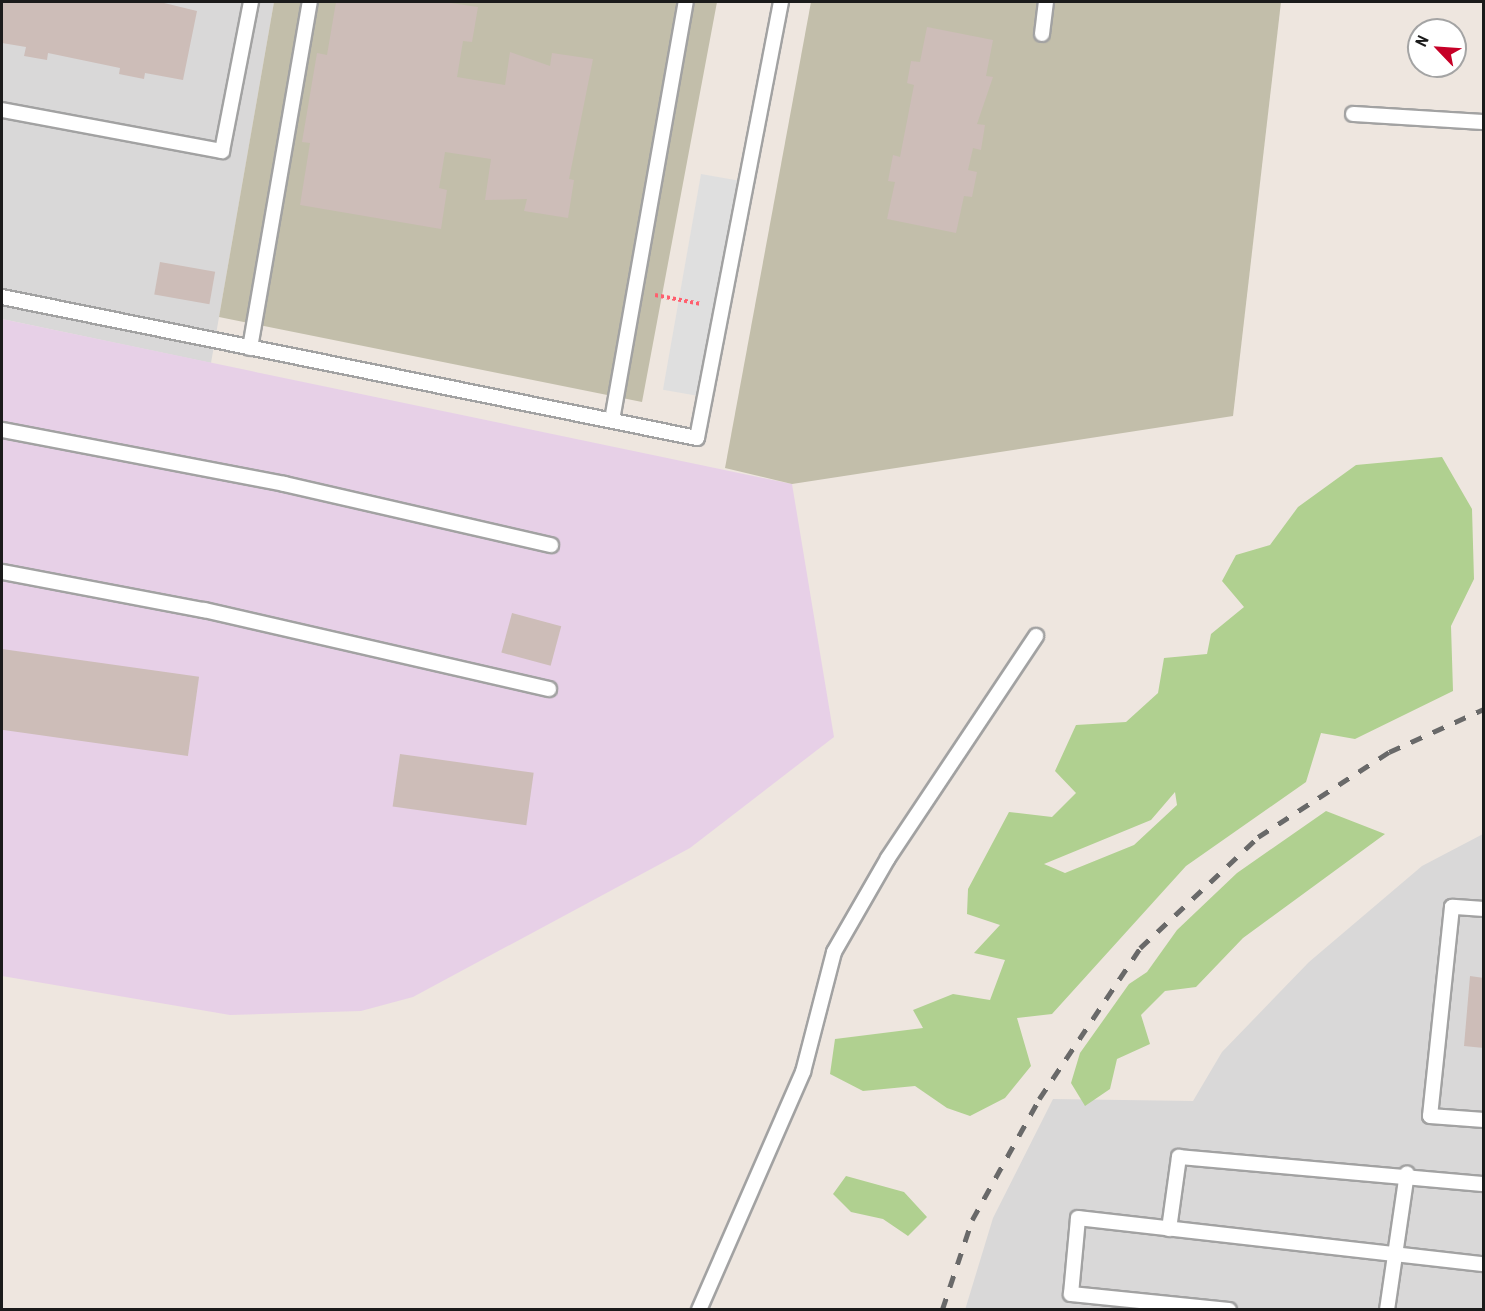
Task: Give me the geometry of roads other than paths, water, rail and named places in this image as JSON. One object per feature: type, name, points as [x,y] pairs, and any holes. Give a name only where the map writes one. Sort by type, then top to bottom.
[{"type":"lane","points":[[2,110],[222,151],[251,2]]},
{"type":"lane","points":[[250,348],[310,2]]},
{"type":"lane","points":[[612,420],[686,2]]},
{"type":"lane","points":[[2,297],[697,438],[781,2]]},
{"type":"lane","points":[[1042,34],[1046,2]]},
{"type":"lane","points":[[1353,114],[1484,122]]},
{"type":"lane","points":[[2,430],[284,484],[551,545]]},
{"type":"lane","points":[[2,572],[204,610],[549,689]]},
{"type":"lane","points":[[699,1310],[803,1072],[834,952],[888,858],[1036,636]]},
{"type":"lane","points":[[1484,909],[1452,907],[1430,1116],[1484,1120]]},
{"type":"lane","points":[[1169,1228],[1179,1156],[1407,1173],[1484,1184]]},
{"type":"lane","points":[[1387,1310],[1398,1254],[1407,1173]]},
{"type":"lane","points":[[1229,1310],[1071,1294],[1078,1218],[1484,1264]]},
{"type":"railway","points":[[942,1310],[972,1220],[1039,1099],[1140,948],[1258,837],[1389,752],[1484,709]]}]
